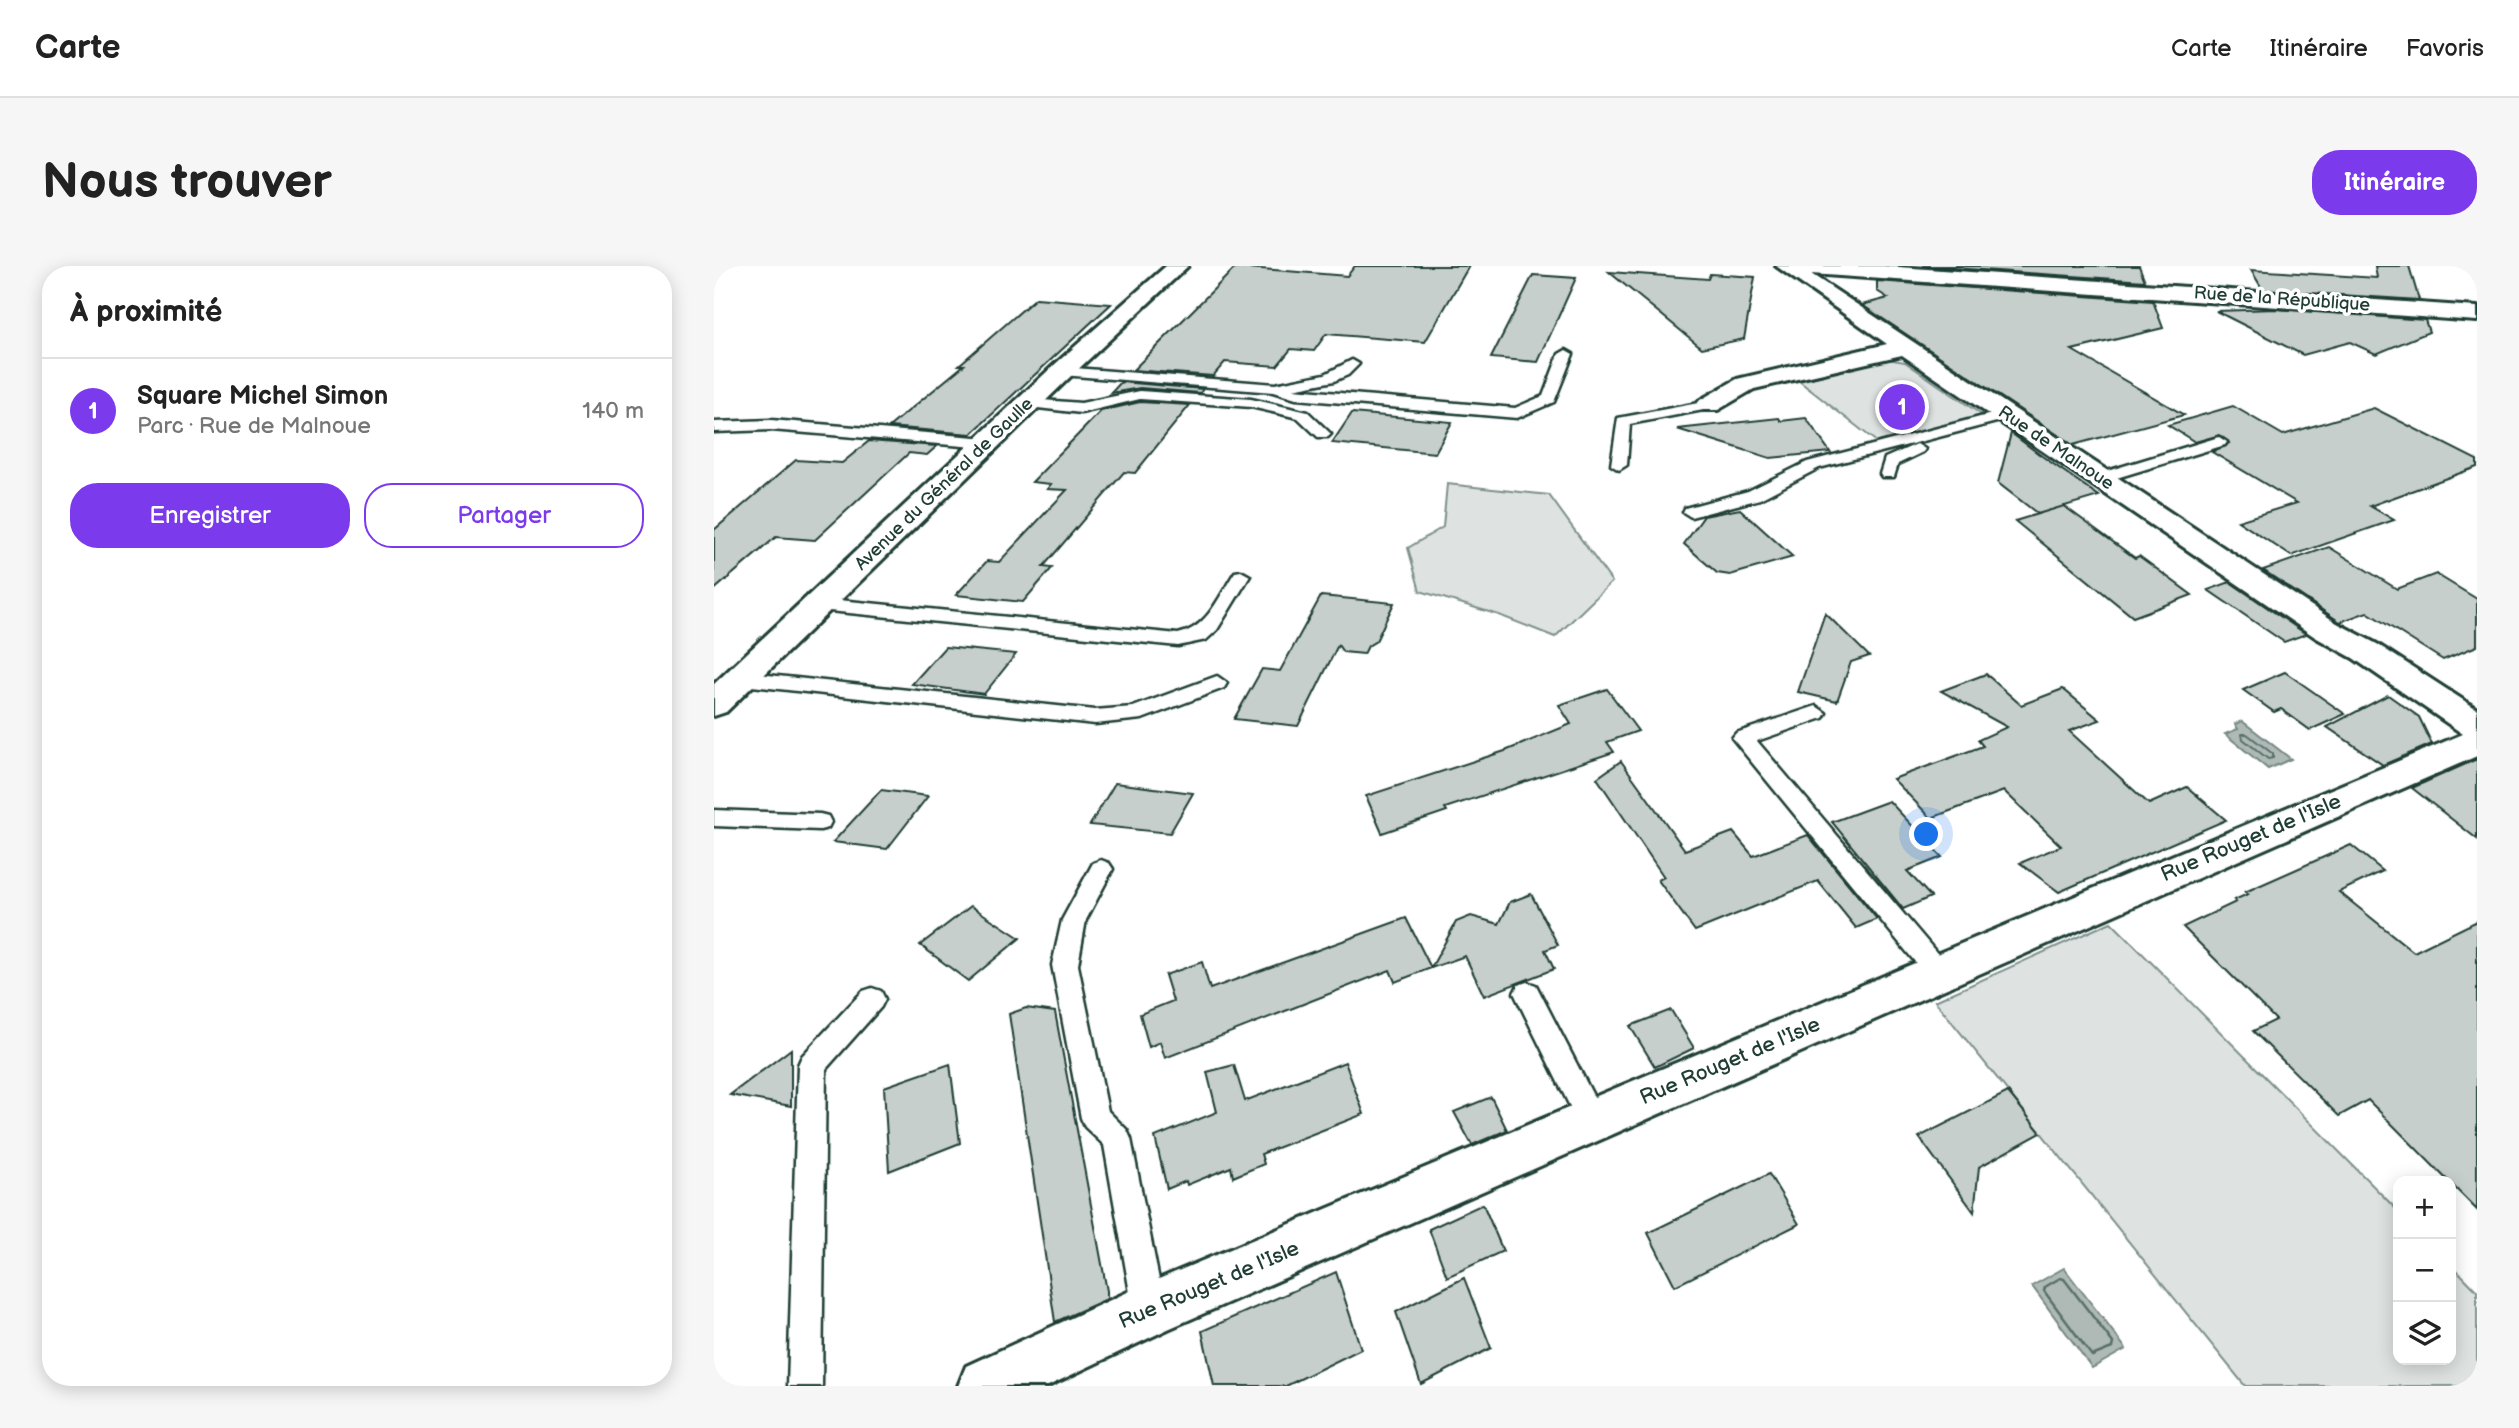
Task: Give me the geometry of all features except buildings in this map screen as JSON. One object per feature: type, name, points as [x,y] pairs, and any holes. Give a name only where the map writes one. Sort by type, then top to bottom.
[{"type":"street","name":"Avenue du Général de Gaulle","points":[[714,704],[1028,403],[1178,266]]},
{"type":"street","name":"Rue de Malnoue","points":[[1786,266],[2326,630],[2353,656],[2477,738]]},
{"type":"street","name":"Rue de la République","points":[[1794,266],[2171,283],[2477,314]]},
{"type":"street","points":[[1709,405],[1746,384],[1906,347]]},
{"type":"street","name":"Rue Rouget de l'Isle","points":[[986,1386],[1149,1310],[2477,738]]},
{"type":"lane","points":[[1062,371],[1275,388],[1296,395],[1517,413],[1549,399],[1566,354]]},
{"type":"lane","points":[[1275,388],[1329,378],[1343,373],[1352,364]]},
{"type":"lane","points":[[1028,403],[1080,408],[1140,395],[1251,403],[1303,415],[1323,435]]},
{"type":"lane","points":[[1619,465],[1623,421],[1709,405]]},
{"type":"lane","points":[[1888,474],[1891,461],[1903,453],[2012,418]]},
{"type":"lane","points":[[1691,512],[1754,495],[1814,465],[2012,418]]},
{"type":"lane","points":[[714,426],[771,425],[987,443]]},
{"type":"lane","points":[[2100,478],[2219,442]]},
{"type":"lane","points":[[819,604],[1178,640],[1199,636],[1210,626],[1241,576]]},
{"type":"lane","points":[[740,679],[1095,717],[1135,713],[1217,683]]},
{"type":"lane","points":[[1816,713],[1743,738],[1938,972]]},
{"type":"lane","points":[[714,818],[820,821]]},
{"type":"lane","points":[[1101,869],[1074,920],[1065,965],[1095,1118],[1117,1139],[1149,1310]]},
{"type":"lane","points":[[1527,993],[1591,1120]]},
{"type":"lane","points":[[805,1386],[811,1065],[872,999]]},
{"type":"shaded area","points":[[1887,359],[1905,362],[1982,415],[1878,443],[1799,381]]},
{"type":"shaded area","points":[[1447,484],[1549,495],[1612,582],[1555,637],[1499,615],[1420,591],[1408,548],[1443,527]]},
{"type":"shaded area","points":[[2111,922],[2393,1206],[2393,1365],[2456,1365],[2456,1269],[2477,1291],[2477,1386],[2245,1386],[1935,1001]]},
{"type":"water","points":[[2242,721],[2291,759],[2268,769],[2225,734],[2238,729],[2235,724]]},
{"type":"water","points":[[2064,1268],[2126,1349],[2092,1368],[2032,1286]]},
{"type":"place","name":"Square Michel Simon","points":[[1902,407]]}]
